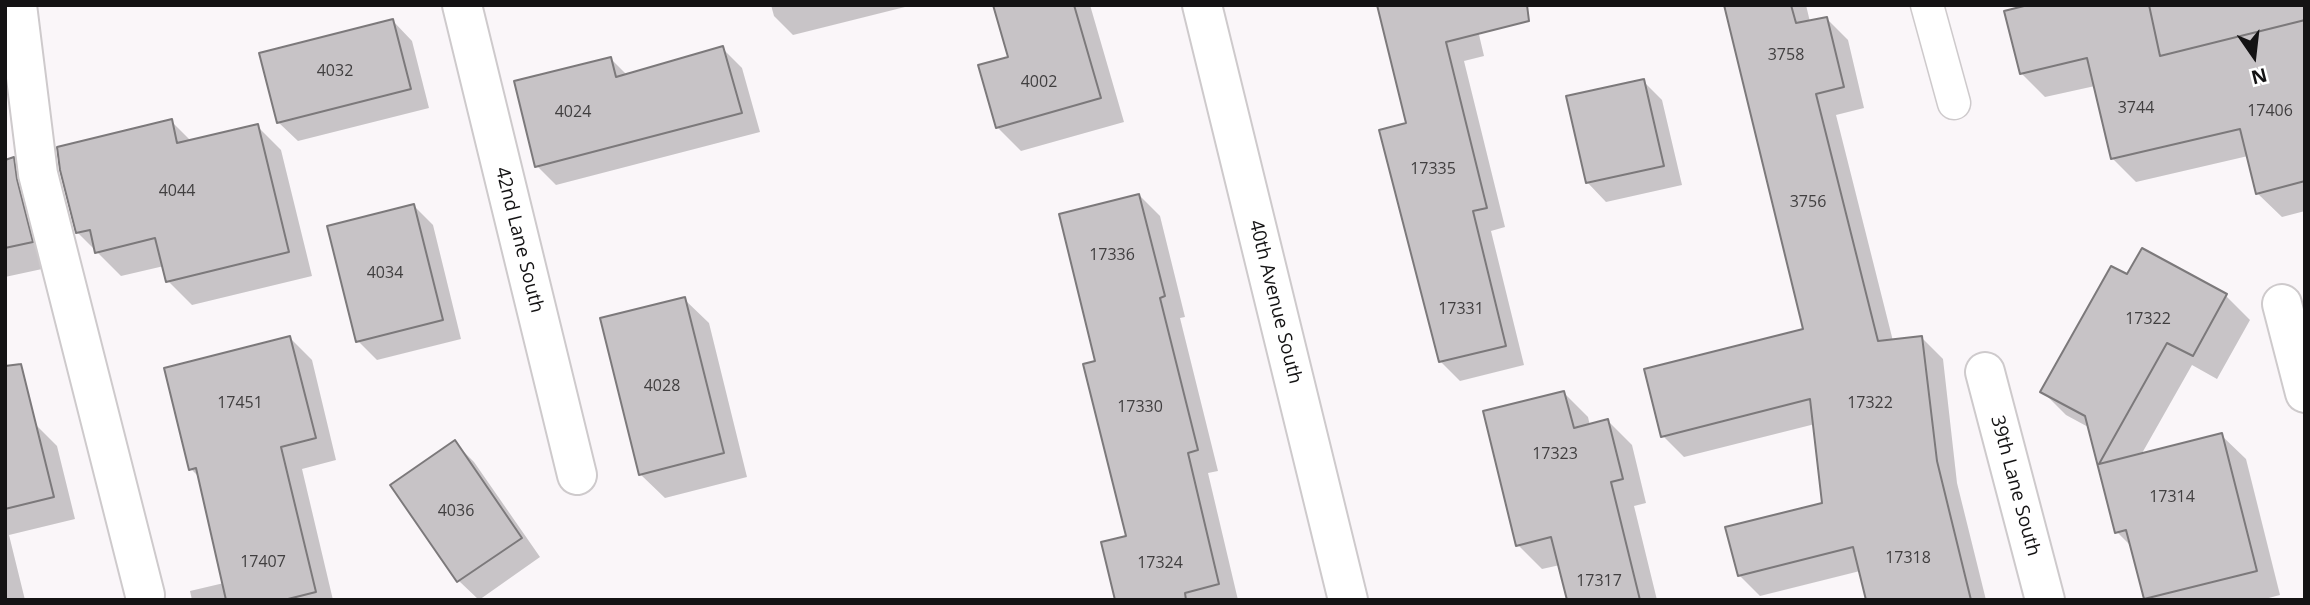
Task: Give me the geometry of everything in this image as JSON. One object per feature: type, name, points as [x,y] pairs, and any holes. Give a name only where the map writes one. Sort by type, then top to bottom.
[{"type":"street","points":[[17,5],[38,174],[145,595]]},
{"type":"street","name":"42nd Lane South","points":[[462,5],[577,475]]},
{"type":"street","name":"40th Avenue South","points":[[1202,5],[1348,600]]},
{"type":"street","points":[[2282,304],[2305,393]]},
{"type":"street","name":"39th Lane South","points":[[1985,372],[2045,600]]},
{"type":"lane","points":[[1927,5],[1954,103]]},
{"type":"building","points":[[993,5],[1074,5],[1101,98],[996,128],[978,65],[1008,57]]},
{"type":"building","points":[[1377,5],[1527,5],[1529,21],[1446,42],[1487,208],[1473,211],[1506,346],[1439,362],[1379,130],[1406,123]]},
{"type":"building","points":[[1724,5],[1791,5],[1796,23],[1827,17],[1844,87],[1816,94],[1878,341],[1922,336],[1937,461],[1971,600],[1866,600],[1853,547],[1738,576],[1725,527],[1822,503],[1810,399],[1661,437],[1644,369],[1803,329]]},
{"type":"building","points":[[2028,5],[2149,5],[2160,56],[2305,20],[2305,181],[2256,194],[2240,129],[2111,159],[2087,58],[2020,74],[2004,11]]},
{"type":"building","points":[[393,19],[411,89],[277,123],[259,53]]},
{"type":"building","points":[[723,46],[742,113],[535,167],[514,81],[611,57],[616,77]]},
{"type":"building","points":[[1644,79],[1664,166],[1586,183],[1566,96]]},
{"type":"building","points":[[172,119],[177,143],[258,124],[289,252],[166,282],[155,238],[95,253],[90,230],[76,233],[57,147]]},
{"type":"building","points":[[14,157],[33,242],[5,248],[5,160]]},
{"type":"building","points":[[1139,194],[1165,296],[1160,298],[1198,450],[1188,453],[1219,584],[1185,593],[1186,600],[1115,600],[1101,542],[1126,536],[1083,364],[1095,361],[1059,214]]},
{"type":"building","points":[[414,204],[443,320],[356,342],[327,226]]},
{"type":"building","points":[[2142,248],[2227,294],[2193,356],[2167,343],[2099,464],[2222,433],[2257,571],[2144,599],[2126,530],[2115,533],[2085,416],[2040,392],[2111,266],[2127,274]]},
{"type":"building","points":[[685,297],[724,453],[639,475],[600,318]]},
{"type":"building","points":[[290,336],[316,438],[281,447],[316,592],[284,600],[226,600],[196,468],[189,470],[164,368]]},
{"type":"building","points":[[21,364],[54,497],[5,509],[5,366]]},
{"type":"building","points":[[1564,391],[1574,428],[1608,419],[1623,479],[1611,482],[1640,600],[1567,600],[1551,537],[1516,546],[1483,411]]},
{"type":"building","points":[[455,440],[522,538],[457,582],[390,485]]}]
